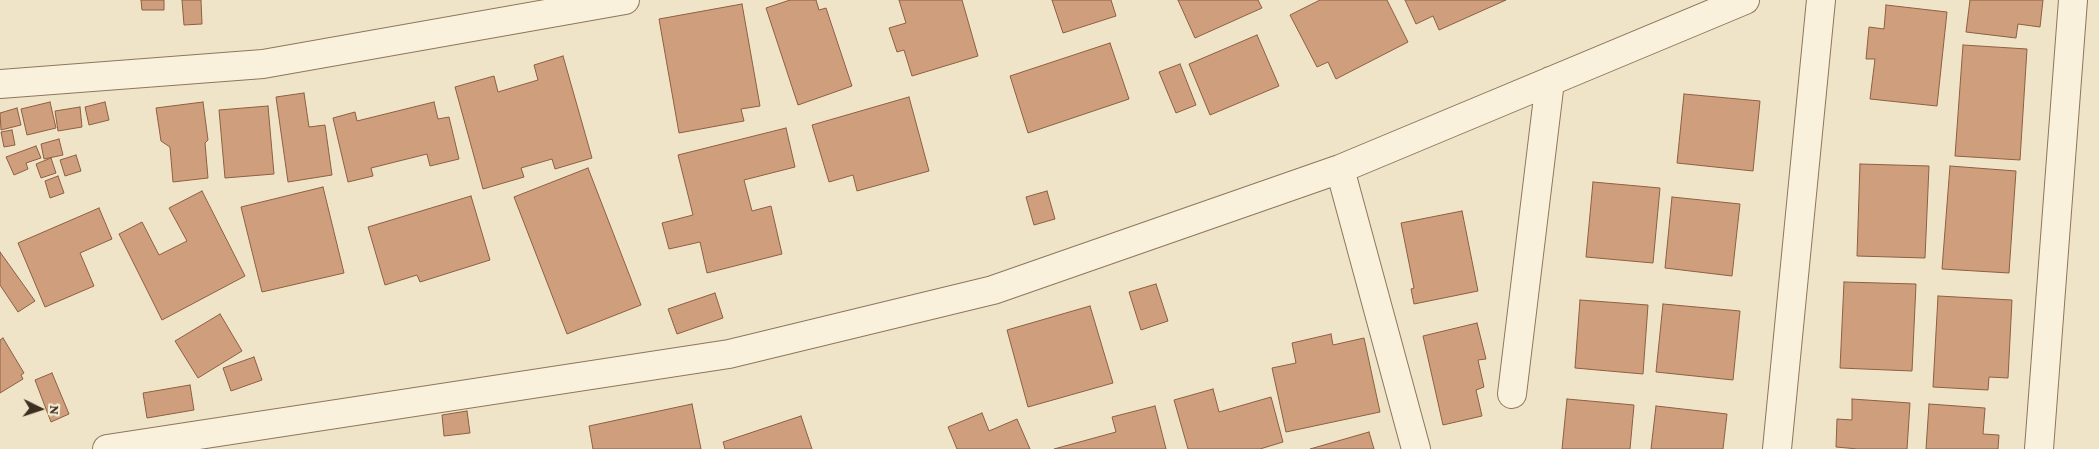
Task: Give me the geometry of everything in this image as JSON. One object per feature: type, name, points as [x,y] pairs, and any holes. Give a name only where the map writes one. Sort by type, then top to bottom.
[{"type":"street","points":[[0,84],[263,64],[625,0]]},
{"type":"street","points":[[108,449],[729,354],[993,290],[1340,169],[1745,0]]},
{"type":"street","points":[[1777,449],[1821,0]]},
{"type":"street","points":[[2039,449],[2073,0]]},
{"type":"street","points":[[1512,394],[1550,81]]},
{"type":"street","points":[[1340,169],[1416,449]]},
{"type":"building","points":[[141,0],[164,0],[164,10],[142,10]]},
{"type":"building","points":[[182,0],[201,0],[202,24],[184,25]]},
{"type":"building","points":[[790,0],[816,0],[819,10],[826,8],[852,86],[798,105],[766,8]]},
{"type":"building","points":[[899,0],[962,0],[978,56],[912,76],[904,50],[897,52],[889,28],[906,23]]},
{"type":"building","points":[[1052,0],[1111,0],[1116,16],[1063,33]]},
{"type":"building","points":[[1178,0],[1258,0],[1262,8],[1195,38]]},
{"type":"building","points":[[1320,0],[1387,0],[1408,42],[1336,79],[1328,62],[1317,67],[1290,15]]},
{"type":"building","points":[[1405,0],[1506,0],[1439,30],[1433,16],[1416,24]]},
{"type":"building","points":[[1970,0],[2043,0],[2040,27],[2018,24],[2016,38],[1966,32]]},
{"type":"building","points":[[742,4],[760,106],[741,109],[744,121],[679,133],[659,19]]},
{"type":"building","points":[[1886,5],[1947,12],[1937,106],[1870,99],[1875,59],[1866,59],[1869,27],[1884,29]]},
{"type":"building","points":[[1257,35],[1279,86],[1210,115],[1189,64]]},
{"type":"building","points":[[1110,43],[1129,99],[1028,133],[1010,76]]},
{"type":"building","points":[[1963,45],[2027,49],[2020,160],[1955,156]]},
{"type":"building","points":[[563,56],[592,158],[555,169],[552,159],[521,168],[524,177],[483,189],[455,87],[494,76],[498,92],[538,80],[534,65]]},
{"type":"building","points":[[1180,64],[1196,105],[1176,113],[1159,72]]},
{"type":"building","points":[[304,93],[309,127],[325,125],[332,175],[288,182],[276,97]]},
{"type":"building","points":[[1684,94],[1760,101],[1753,171],[1677,163]]},
{"type":"building","points":[[909,97],[929,171],[857,191],[853,175],[829,182],[812,125]]},
{"type":"building","points":[[50,102],[56,128],[27,135],[21,109]]},
{"type":"building","points":[[105,102],[109,120],[89,125],[85,107]]},
{"type":"building","points":[[203,102],[208,140],[205,143],[208,178],[173,182],[170,147],[161,141],[156,108]]},
{"type":"building","points":[[434,102],[438,119],[449,117],[459,159],[430,166],[427,154],[371,168],[373,176],[348,182],[333,118],[355,112],[357,121]]},
{"type":"building","points":[[268,106],[274,174],[225,178],[219,110]]},
{"type":"building","points":[[80,107],[82,127],[58,131],[55,111]]},
{"type":"building","points":[[17,108],[21,125],[1,130],[0,113]]},
{"type":"building","points":[[786,128],[795,167],[744,180],[752,211],[771,206],[782,254],[707,273],[700,242],[669,249],[662,223],[693,215],[678,155]]},
{"type":"building","points":[[12,130],[15,145],[4,147],[1,132]]},
{"type":"building","points":[[59,139],[63,155],[44,159],[41,144]]},
{"type":"building","points":[[36,146],[41,158],[26,163],[28,169],[14,175],[6,157]]},
{"type":"building","points":[[76,155],[81,171],[65,176],[60,160]]},
{"type":"building","points":[[51,158],[56,173],[41,178],[36,164]]},
{"type":"building","points":[[1860,164],[1929,166],[1925,258],[1857,256]]},
{"type":"building","points":[[1950,166],[2016,171],[2009,273],[1942,269]]},
{"type":"building","points":[[588,168],[641,305],[567,334],[514,197]]},
{"type":"building","points":[[58,176],[64,193],[50,198],[45,181]]},
{"type":"building","points":[[1593,182],[1660,188],[1653,263],[1586,257]]},
{"type":"building","points":[[323,187],[344,273],[262,292],[241,207]]},
{"type":"building","points":[[202,191],[245,276],[162,320],[119,234],[142,222],[159,255],[187,241],[169,208]]},
{"type":"building","points":[[1047,191],[1055,219],[1034,225],[1026,197]]},
{"type":"building","points":[[471,196],[490,260],[420,282],[417,275],[385,285],[368,227]]},
{"type":"building","points":[[1672,197],[1740,204],[1732,276],[1665,268]]},
{"type":"building","points":[[99,208],[112,239],[80,253],[94,286],[45,307],[18,243]]},
{"type":"building","points":[[1462,211],[1478,291],[1414,304],[1411,289],[1414,288],[1401,223]]},
{"type":"building","points":[[0,252],[35,301],[18,312],[0,285]]},
{"type":"building","points":[[1844,282],[1916,284],[1912,371],[1840,368]]},
{"type":"building","points":[[1156,284],[1168,321],[1141,330],[1129,292]]},
{"type":"building","points":[[715,293],[723,318],[677,334],[668,309]]},
{"type":"building","points":[[1938,296],[2012,300],[2008,378],[1989,377],[1988,390],[1933,387]]},
{"type":"building","points":[[1580,300],[1648,305],[1643,374],[1575,368]]},
{"type":"building","points":[[1663,304],[1740,311],[1733,380],[1656,372]]},
{"type":"building","points":[[1090,306],[1113,383],[1028,407],[1007,330]]},
{"type":"building","points":[[220,314],[242,351],[198,378],[175,341]]},
{"type":"building","points":[[1477,323],[1486,359],[1478,360],[1484,387],[1476,390],[1482,416],[1443,425],[1423,336]]},
{"type":"building","points":[[1331,334],[1333,345],[1364,338],[1380,412],[1286,432],[1272,368],[1296,363],[1292,343]]},
{"type":"building","points":[[3,338],[24,373],[21,375],[23,379],[0,393],[0,340]]},
{"type":"building","points":[[254,357],[262,380],[231,391],[223,368]]},
{"type":"building","points":[[52,373],[69,414],[51,422],[35,380]]},
{"type":"building","points":[[190,385],[194,410],[147,418],[143,393]]},
{"type":"building","points":[[1213,389],[1219,412],[1271,397],[1283,442],[1260,449],[1188,449],[1174,400]]},
{"type":"building","points":[[1567,399],[1634,405],[1630,449],[1562,449]]},
{"type":"building","points":[[1852,399],[1910,403],[1907,449],[1836,447],[1837,419],[1852,420]]},
{"type":"building","points":[[692,404],[701,449],[593,449],[589,426]]},
{"type":"building","points":[[1929,404],[1985,408],[1983,434],[1999,435],[1998,449],[1926,449]]},
{"type":"building","points":[[1155,406],[1166,449],[1054,449],[1116,432],[1112,417]]},
{"type":"building","points":[[1656,406],[1727,414],[1723,449],[1651,449]]},
{"type":"building","points":[[467,411],[470,433],[444,436],[442,415]]},
{"type":"building","points":[[982,413],[989,431],[1017,419],[1030,449],[957,449],[948,427]]},
{"type":"building","points":[[801,416],[812,449],[725,449],[723,442]]},
{"type":"building","points":[[1369,432],[1374,449],[1310,449]]}]
